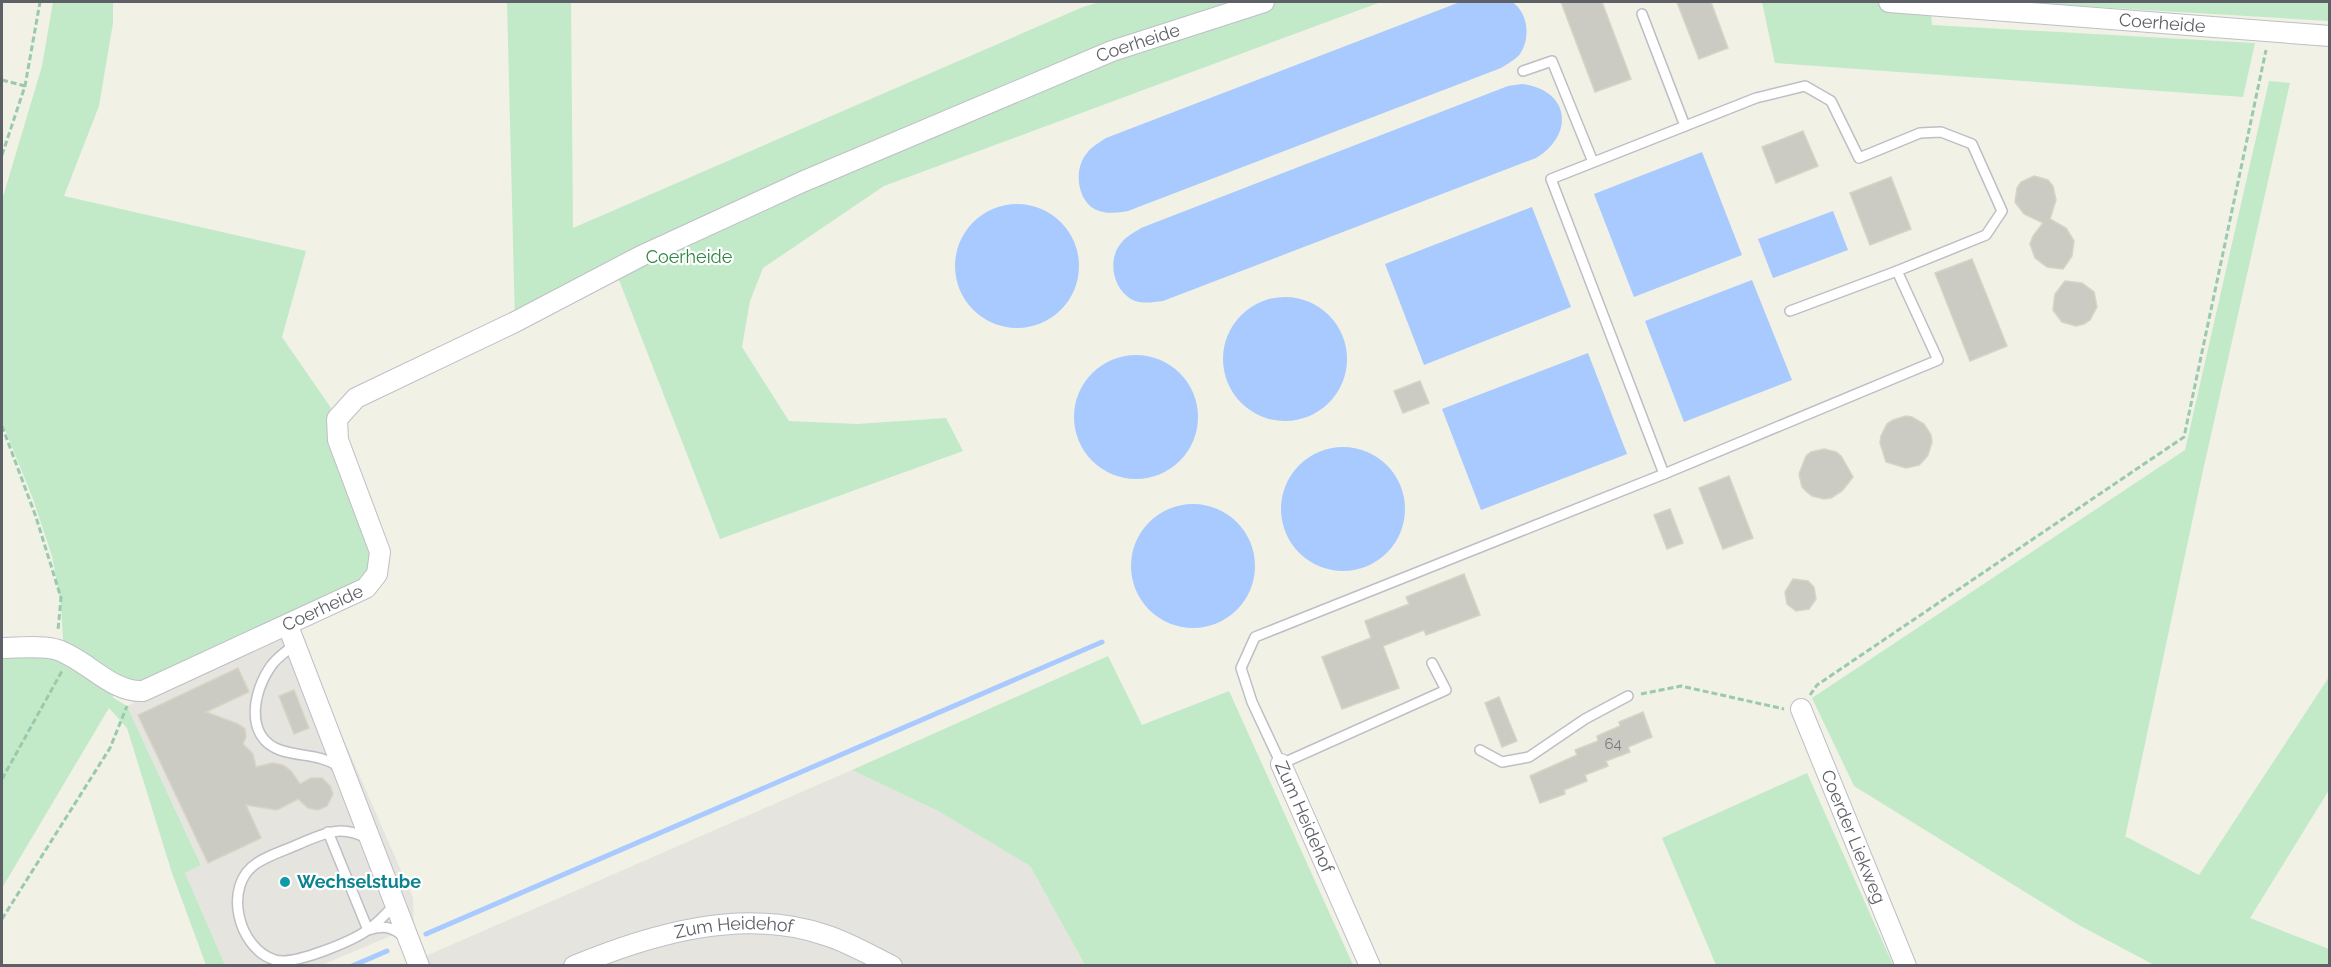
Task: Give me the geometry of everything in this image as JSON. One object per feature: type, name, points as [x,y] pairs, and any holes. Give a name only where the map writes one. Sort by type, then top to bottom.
[{"type":"street","name":"Coerheide","points":[[134,691],[143,691],[291,635],[366,588],[377,574],[380,552],[338,440],[337,419],[356,398],[515,322],[641,256],[802,182],[1112,51],[1264,2]]},
{"type":"street","name":"Coerheide","points":[[1889,2],[2330,36]]},
{"type":"street","points":[[291,635],[418,960]]},
{"type":"street","points":[[2,648],[63,653],[120,687],[134,691]]},
{"type":"street","name":"Coerder Liekweg","points":[[1801,709],[1906,966]]},
{"type":"street","name":"Zum Heidehof","points":[[1281,764],[1370,966]]},
{"type":"street","name":"Zum Heidehof","points":[[574,966],[649,939],[691,929],[735,924],[770,925],[825,935],[892,966]]},
{"type":"lane","points":[[1642,14],[1685,126]]},
{"type":"lane","points":[[1523,70],[1552,61],[1593,162]]},
{"type":"lane","points":[[1664,474],[1551,179],[1756,98],[1805,86],[1831,100],[1859,158],[1920,133],[1941,132],[1972,144],[2001,211],[1986,235],[1790,311]]},
{"type":"lane","points":[[1281,764],[1252,702],[1241,668],[1255,637],[1664,474],[1938,360],[1897,271]]},
{"type":"lane","points":[[291,635],[271,665],[259,690],[254,710],[256,725],[266,743],[280,750],[323,758],[342,768]]},
{"type":"lane","name":"Zum Heidehof","points":[[1281,764],[1446,690],[1432,663]]},
{"type":"lane","points":[[1480,750],[1502,762],[1529,757],[1585,719],[1628,696]]},
{"type":"lane","points":[[370,840],[345,830],[328,832],[257,863],[241,882],[237,897],[243,925],[259,952],[276,961],[288,963],[299,960],[379,926],[392,929],[402,936],[418,960]]},
{"type":"lane","points":[[328,832],[368,930]]},
{"type":"lane","points":[[368,930],[395,903]]},
{"type":"path","points":[[2,155],[25,86],[40,2]]},
{"type":"path","points":[[1628,696],[1681,686],[1777,709],[1801,709],[1817,685],[2184,437],[2271,31]]},
{"type":"path","points":[[2,80],[25,86]]},
{"type":"path","points":[[2,426],[36,517],[61,598],[63,653],[2,779]]},
{"type":"path","points":[[2,919],[110,748],[134,691]]},
{"type":"shaded area","points":[[295,628],[413,898],[414,926],[322,965],[225,965],[185,873],[201,864],[127,706]]},
{"type":"shaded area","points":[[852,770],[938,811],[1030,866],[1085,965],[403,966]]},
{"type":"green space","points":[[53,2],[113,2],[113,23],[99,106],[64,196],[306,251],[282,337],[331,408],[327,421],[374,554],[369,580],[317,607],[112,697],[127,706],[201,865],[185,873],[225,965],[206,965],[172,873],[127,728],[109,708],[2,888],[2,650],[64,657],[61,605],[52,556],[33,499],[2,422],[2,200],[42,66]]},
{"type":"green space","name":"Coerheide","points":[[507,2],[571,2],[573,228],[1083,7],[1100,2],[1381,2],[884,186],[763,268],[750,301],[742,347],[789,421],[857,424],[946,418],[963,451],[720,539],[619,280],[515,322]]},
{"type":"green space","points":[[1762,2],[1930,2],[1932,25],[2255,43],[2243,97],[1775,63]]},
{"type":"green space","points":[[2012,2],[2329,2],[2329,21]]},
{"type":"green space","points":[[2269,81],[2290,83],[2202,475],[2125,838],[2199,875],[2329,677],[2329,790],[2250,918],[2329,949],[2329,965],[2154,965],[2077,924],[1854,786],[1812,698],[2185,450]]},
{"type":"green space","points":[[1108,656],[1142,725],[1229,691],[1353,965],[1085,965],[1030,866],[938,811],[852,770]]},
{"type":"green space","points":[[1807,773],[1893,965],[1716,965],[1662,838]]},
{"type":"water","points":[[1460,2],[1512,2],[1517,6],[1522,12],[1527,33],[1520,54],[1501,68],[1128,211],[1114,213],[1099,211],[1085,201],[1079,180],[1080,165],[1091,149],[1106,138]]},
{"type":"water","points":[[1522,84],[1538,88],[1550,95],[1558,104],[1562,114],[1557,137],[1549,148],[1536,158],[1163,301],[1146,303],[1135,301],[1127,297],[1117,283],[1113,266],[1117,249],[1126,238],[1141,228],[1508,86]]},
{"type":"water","points":[[1702,152],[1742,255],[1634,297],[1594,194]]},
{"type":"water","points":[[1017,204],[1041,209],[1061,222],[1074,242],[1079,266],[1074,290],[1061,310],[1041,323],[1017,328],[993,323],[973,310],[960,290],[955,266],[960,242],[973,222],[993,209]]},
{"type":"water","points":[[1532,207],[1571,307],[1424,365],[1385,264]]},
{"type":"water","points":[[1833,211],[1848,250],[1773,278],[1758,239]]},
{"type":"water","points":[[1752,280],[1792,380],[1684,422],[1645,321]]},
{"type":"water","points":[[1285,297],[1309,302],[1329,315],[1342,335],[1347,359],[1342,383],[1329,403],[1309,416],[1285,421],[1261,416],[1241,403],[1228,383],[1223,359],[1228,335],[1241,315],[1261,302]]},
{"type":"water","points":[[1588,353],[1627,454],[1481,510],[1442,409]]},
{"type":"water","points":[[1136,355],[1160,360],[1180,373],[1193,393],[1198,417],[1193,441],[1180,461],[1160,474],[1136,479],[1112,474],[1092,461],[1079,441],[1074,417],[1079,393],[1092,373],[1112,360]]},
{"type":"water","points":[[1343,447],[1367,452],[1387,465],[1400,485],[1405,509],[1400,533],[1387,553],[1367,566],[1343,571],[1319,566],[1299,553],[1286,533],[1281,509],[1286,485],[1299,465],[1319,452]]},
{"type":"water","points":[[1193,504],[1217,509],[1237,522],[1250,542],[1255,566],[1250,590],[1237,610],[1217,623],[1193,628],[1169,623],[1149,610],[1136,590],[1131,566],[1136,542],[1149,522],[1169,509]]},
{"type":"building","points":[[1561,2],[1602,2],[1631,79],[1595,92]]},
{"type":"building","points":[[1677,2],[1711,2],[1728,48],[1699,59]]},
{"type":"building","points":[[1803,131],[1818,166],[1776,183],[1762,147]]},
{"type":"building","points":[[2034,176],[2048,180],[2053,186],[2056,200],[2050,219],[2066,228],[2074,241],[2072,256],[2063,269],[2047,267],[2035,258],[2030,244],[2043,223],[2024,214],[2015,202],[2017,188],[2021,182]]},
{"type":"building","points":[[1891,177],[1911,229],[1870,245],[1850,193]]},
{"type":"building","points":[[1972,259],[2007,346],[1970,361],[1935,273]]},
{"type":"building","points":[[2065,281],[2082,283],[2094,292],[2097,307],[2090,320],[2084,324],[2076,326],[2062,322],[2053,310],[2055,294]]},
{"type":"building","points":[[1420,381],[1429,403],[1403,413],[1394,391]]},
{"type":"building","points":[[1906,416],[1924,424],[1931,435],[1932,442],[1928,455],[1919,465],[1906,468],[1886,462],[1880,443],[1887,424]]},
{"type":"building","points":[[1824,449],[1841,456],[1853,477],[1842,491],[1831,498],[1824,499],[1812,496],[1802,487],[1799,474],[1806,456],[1811,452]]},
{"type":"building","points":[[1729,476],[1753,538],[1723,549],[1699,488]]},
{"type":"building","points":[[1670,509],[1683,543],[1667,549],[1654,515]]},
{"type":"building","points":[[1464,574],[1480,615],[1426,635],[1424,630],[1383,646],[1399,688],[1342,709],[1322,657],[1371,638],[1365,621],[1409,604],[1406,597]]},
{"type":"building","points":[[1793,579],[1808,581],[1814,587],[1816,599],[1809,609],[1796,611],[1787,604],[1785,592]]},
{"type":"building","points":[[238,668],[249,692],[206,712],[245,729],[246,737],[243,744],[253,754],[256,767],[272,763],[283,765],[291,771],[300,784],[311,778],[322,778],[330,786],[333,794],[327,806],[318,810],[308,808],[298,799],[277,810],[246,805],[261,838],[208,863],[138,715]]},
{"type":"building","points":[[294,690],[309,728],[294,734],[279,696]]},
{"type":"building","points":[[1499,697],[1517,741],[1502,747],[1485,703]]},
{"type":"building","points":[[1643,712],[1652,737],[1628,747],[1630,752],[1606,761],[1608,766],[1585,775],[1587,781],[1564,790],[1565,794],[1540,803],[1530,776],[1577,755],[1575,750],[1598,741],[1597,736],[1620,726],[1619,722]]},
{"type":"waterway","points":[[426,934],[1102,642]]},
{"type":"waterway","points":[[352,966],[387,951]]},
{"type":"place","name":"Wechselstube","points":[[285,882]]}]
